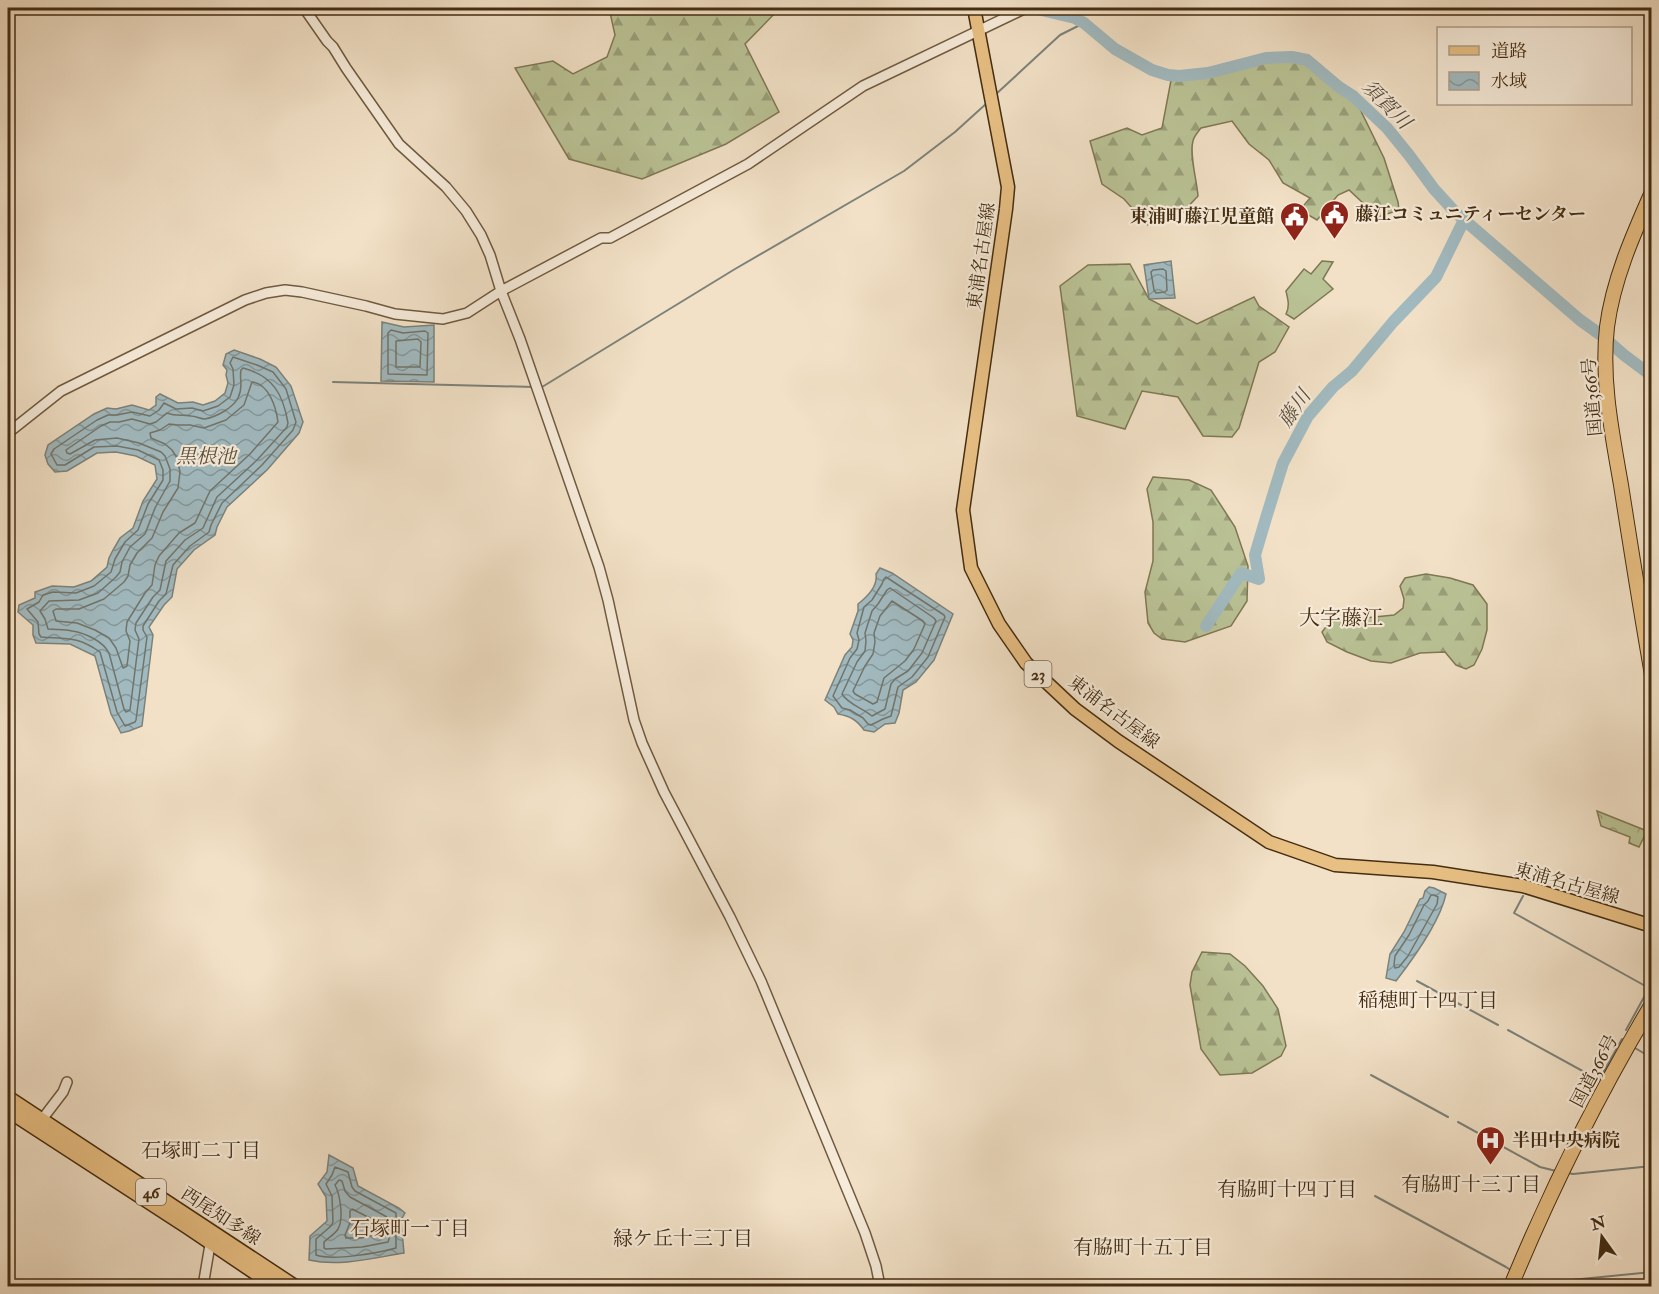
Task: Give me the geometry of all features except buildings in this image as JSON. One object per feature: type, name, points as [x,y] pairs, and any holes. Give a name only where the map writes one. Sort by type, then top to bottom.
[{"type":"highway","name":"国道366号","points":[[1652,192],[1620,273],[1611,304],[1605,358],[1605,379],[1613,437],[1652,675]]},
{"type":"highway","name":"国道366号","points":[[1514,1279],[1536,1225],[1583,1130],[1652,1005]]},
{"type":"main road","name":"東浦名古屋線","points":[[974,9],[1008,187],[963,510],[971,568],[999,624],[1026,663],[1075,709],[1118,741],[1269,842],[1335,865],[1433,872],[1523,886],[1652,926]]},
{"type":"main road","name":"西尾知多線","points":[[8,1097],[39,1124],[212,1237],[295,1287]]},
{"type":"main road","name":"西尾知多線","points":[[8,1111],[39,1124]]},
{"type":"main road","name":"西尾知多線","points":[[212,1237],[274,1287]]},
{"type":"street","points":[[304,8],[399,144],[446,187],[466,210],[481,235],[599,567],[628,698],[642,744],[659,783],[730,917],[760,981],[865,1233],[880,1287]]},
{"type":"street","points":[[8,433],[61,391],[253,297],[285,290],[395,314],[443,319],[467,313],[501,291],[601,238],[610,238],[748,164],[863,86],[1023,9]]},
{"type":"street","points":[[39,1124],[63,1092],[66,1082]]},
{"type":"street","points":[[203,1287],[212,1237]]},
{"type":"green space","points":[[609,8],[780,8],[745,44],[779,112],[726,144],[642,179],[569,159],[515,68],[553,61],[573,74],[607,57],[615,35]]},
{"type":"green space","points":[[1265,58],[1307,61],[1354,97],[1384,158],[1399,210],[1378,217],[1349,190],[1338,195],[1317,220],[1300,210],[1310,198],[1283,183],[1269,160],[1249,144],[1232,121],[1201,128],[1194,137],[1192,153],[1198,196],[1182,213],[1147,225],[1124,199],[1102,184],[1090,141],[1127,128],[1142,135],[1162,128],[1172,75],[1208,72]]},
{"type":"green space","points":[[1322,261],[1333,262],[1323,279],[1333,289],[1294,319],[1286,314],[1288,300],[1286,291],[1304,269],[1311,274]]},
{"type":"green space","points":[[1130,264],[1149,299],[1197,324],[1254,297],[1259,306],[1289,327],[1275,352],[1259,362],[1239,428],[1232,437],[1203,436],[1178,397],[1142,391],[1125,429],[1077,416],[1060,286],[1088,265]]},
{"type":"green space","points":[[1153,477],[1189,480],[1211,490],[1235,527],[1248,566],[1247,601],[1231,626],[1185,642],[1162,639],[1154,633],[1148,623],[1145,592],[1153,561],[1153,522],[1147,489]]},
{"type":"green space","points":[[1426,574],[1473,585],[1487,604],[1487,630],[1482,649],[1474,665],[1466,669],[1456,665],[1445,652],[1420,653],[1391,663],[1371,661],[1327,642],[1322,632],[1328,624],[1335,621],[1394,615],[1403,608],[1404,599],[1400,586],[1405,578]]},
{"type":"green space","points":[[1597,811],[1647,831],[1639,847],[1629,843],[1630,837],[1601,826]]},
{"type":"green space","points":[[1202,952],[1230,954],[1245,966],[1263,986],[1278,1009],[1286,1046],[1281,1056],[1252,1073],[1220,1075],[1201,1049],[1190,985],[1192,972]]},
{"type":"water","points":[[1171,261],[1175,298],[1149,299],[1144,265]]},
{"type":"water","points":[[382,322],[404,327],[434,325],[434,382],[381,381]]},
{"type":"water","name":"黒根池","points":[[234,350],[276,367],[291,386],[303,422],[299,433],[267,470],[227,507],[215,535],[194,550],[177,569],[172,597],[149,627],[153,635],[142,726],[121,733],[111,714],[95,656],[70,644],[36,643],[33,625],[18,612],[19,605],[35,598],[35,592],[52,586],[74,587],[91,581],[107,567],[109,558],[120,538],[133,528],[143,501],[157,479],[155,465],[136,456],[116,452],[97,453],[67,471],[55,472],[48,464],[45,455],[48,445],[94,414],[107,408],[116,409],[132,405],[149,410],[156,405],[156,397],[160,394],[178,403],[193,402],[203,405],[215,401],[225,393],[228,383],[227,370],[223,365],[226,354]]},
{"type":"water","points":[[880,568],[892,573],[953,614],[934,660],[916,682],[903,690],[895,723],[885,724],[874,732],[864,730],[853,719],[838,714],[834,707],[825,700],[845,655],[852,647],[853,640],[850,634],[858,611],[858,604],[874,587],[876,574]]},
{"type":"water","points":[[1429,887],[1446,894],[1438,916],[1418,951],[1396,981],[1386,978],[1390,954]]},
{"type":"water","points":[[329,1155],[353,1168],[358,1186],[405,1213],[401,1220],[404,1253],[333,1263],[309,1260],[310,1236],[327,1221],[326,1197],[318,1184],[327,1172]]},
{"type":"waterway","name":"須賀川","points":[[1033,8],[1075,18],[1115,49],[1152,70],[1168,75],[1208,73],[1266,58],[1292,57],[1307,60],[1353,96],[1387,128],[1434,189],[1455,212],[1580,320],[1652,376]]},
{"type":"waterway","points":[[995,95],[1060,35],[1084,23]]},
{"type":"waterway","points":[[539,387],[904,171],[955,132],[987,103]]},
{"type":"waterway","name":"藤川","points":[[1206,626],[1241,573],[1259,579],[1255,555],[1266,518],[1283,463],[1308,416],[1333,387],[1352,371],[1393,322],[1436,277],[1464,220]]},
{"type":"waterway","points":[[333,382],[534,387]]},
{"type":"waterway","points":[[1523,896],[1514,913],[1649,988],[1626,1030]]},
{"type":"waterway","points":[[1417,981],[1498,1025]]},
{"type":"waterway","points":[[1508,1030],[1599,1080],[1622,1039]]},
{"type":"waterway","points":[[1635,1048],[1652,1058]]},
{"type":"waterway","points":[[1371,1075],[1448,1117]]},
{"type":"waterway","points":[[1458,1122],[1540,1167],[1556,1171]]},
{"type":"waterway","points":[[1568,1173],[1652,1166]]},
{"type":"waterway","points":[[1375,1196],[1512,1271]]},
{"type":"waterway","points":[[1521,1279],[1525,1282],[1561,1281],[1652,1272]]},
{"type":"place","name":"藤江コミュニティーセンター","points":[[1334,240]]},
{"type":"place","name":"東浦町藤江児童館","points":[[1295,242]]},
{"type":"place","name":"半田中央病院","points":[[1491,1166]]},
{"type":"district","name":"大字藤江","points":[[1341,618]]},
{"type":"district","name":"稲穂町十四丁目","points":[[1428,1000]]},
{"type":"district","name":"石塚町二丁目","points":[[201,1150]]},
{"type":"district","name":"有脇町十三丁目","points":[[1471,1184]]},
{"type":"district","name":"有脇町十四丁目","points":[[1287,1189]]},
{"type":"district","name":"石塚町一丁目","points":[[410,1228]]},
{"type":"district","name":"緑ケ丘十三丁目","points":[[683,1238]]},
{"type":"district","name":"有脇町十五丁目","points":[[1143,1247]]}]
